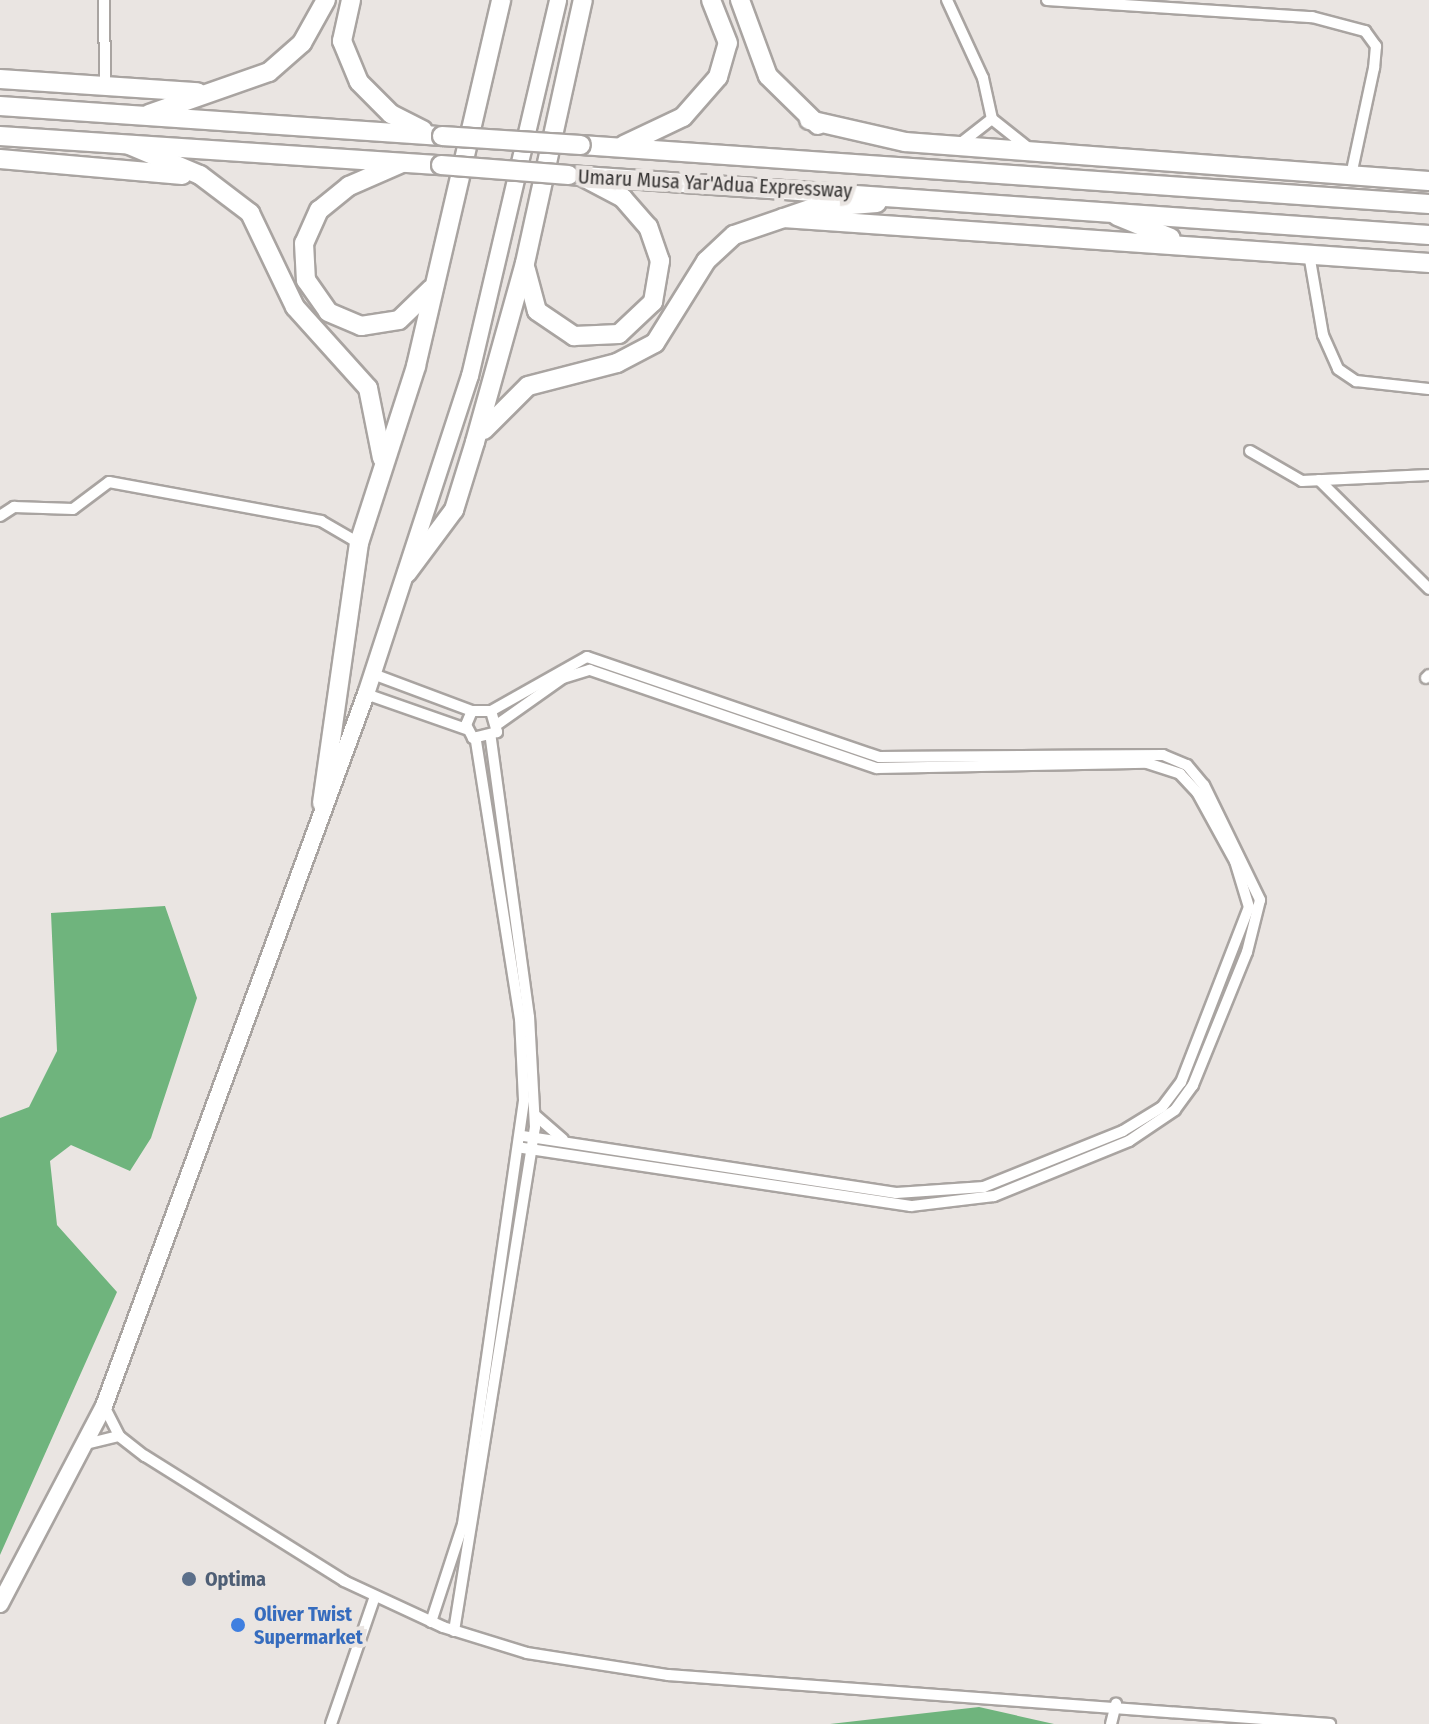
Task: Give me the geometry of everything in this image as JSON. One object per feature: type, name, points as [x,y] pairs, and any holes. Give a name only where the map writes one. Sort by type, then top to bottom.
[{"type":"highway","points":[[147,115],[209,94],[280,64],[326,0]]},
{"type":"highway","points":[[351,0],[342,41],[359,82],[391,114],[437,135]]},
{"type":"highway","points":[[484,0],[494,30]]},
{"type":"highway","points":[[322,803],[359,543],[437,280],[501,0]]},
{"type":"highway","points":[[407,573],[454,510],[475,442],[525,263],[583,0]]},
{"type":"highway","points":[[580,21],[597,0]]},
{"type":"highway","points":[[622,146],[666,127],[709,92],[728,43],[711,0]]},
{"type":"highway","points":[[740,0],[768,76],[809,120],[920,168]]},
{"type":"highway","points":[[0,79],[209,94]]},
{"type":"highway","name":"Umaru Musa Yar'Adua Expressway","points":[[0,106],[622,146],[1429,204]]},
{"type":"highway","points":[[809,120],[849,134],[952,146],[1429,181]]},
{"type":"highway","name":"Umaru Musa Yar'Adua Expressway","points":[[0,136],[123,142],[1429,235]]},
{"type":"highway","points":[[123,142],[208,182],[250,213],[295,307],[361,376],[379,419],[383,464]]},
{"type":"highway","points":[[0,159],[208,182]]},
{"type":"highway","points":[[404,162],[349,186],[319,210],[304,243],[306,280],[328,312],[373,326],[409,314],[437,280]]},
{"type":"highway","points":[[1099,181],[1195,163]]},
{"type":"highway","points":[[525,263],[537,311],[566,332],[606,338],[645,314],[660,277],[648,227],[623,198],[575,176]]},
{"type":"highway","points":[[1404,179],[1429,189]]},
{"type":"highway","points":[[475,442],[528,386],[644,351],[673,322],[716,250],[754,224],[924,198]]},
{"type":"highway","points":[[1103,211],[1187,245]]},
{"type":"highway","name":"Umaru Musa Yar'Adua Expressway","points":[[783,218],[1429,263]]},
{"type":"highway","points":[[1397,261],[1429,253]]},
{"type":"main road","points":[[0,1604],[104,1406],[322,803],[373,674],[470,376],[558,0]]},
{"type":"street","points":[[104,0],[105,85]]},
{"type":"street","points":[[947,0],[983,78],[992,119],[1034,151]]},
{"type":"street","points":[[1047,0],[1204,5],[1312,17],[1357,26],[1373,38],[1374,68],[1351,175]]},
{"type":"street","points":[[952,146],[981,134],[992,119]]},
{"type":"street","points":[[1309,254],[1325,345],[1338,369],[1356,381],[1429,389]]},
{"type":"street","points":[[1250,451],[1287,477],[1319,480],[1429,475]]},
{"type":"street","points":[[1319,480],[1429,589]]},
{"type":"street","points":[[0,516],[14,507],[73,509],[109,482],[131,483],[321,521],[359,543]]},
{"type":"street","points":[[373,674],[472,711],[491,711],[573,660],[632,671],[801,731],[894,759],[1124,750],[1163,755],[1187,765],[1204,785],[1260,900],[1193,1085],[1150,1130],[994,1196],[937,1206],[534,1149],[522,1142]]},
{"type":"street","points":[[431,1622],[465,1511],[522,1142],[520,1019],[491,738],[498,724],[573,673],[599,671],[796,743],[911,771],[1108,759],[1160,767],[1197,792],[1235,861],[1249,907],[1181,1082],[1152,1116],[984,1187],[934,1195],[535,1136],[522,1142]]},
{"type":"street","points":[[628,682],[632,671]]},
{"type":"street","points":[[366,694],[466,729],[476,740],[500,846],[535,1115],[532,1164],[454,1631]]},
{"type":"street","points":[[715,714],[720,703]]},
{"type":"street","points":[[466,729],[472,711]]},
{"type":"street","points":[[491,711],[498,724]]},
{"type":"street","points":[[796,743],[801,731]]},
{"type":"street","points":[[476,740],[491,738]]},
{"type":"street","points":[[1160,767],[1163,755]]},
{"type":"street","points":[[535,1115],[565,1140]]},
{"type":"street","points":[[532,1164],[554,1151]]},
{"type":"street","points":[[104,1406],[119,1436],[375,1596],[454,1631],[595,1667],[1116,1704],[1330,1724]]},
{"type":"street","points":[[86,1444],[119,1436]]},
{"type":"street","points":[[452,1550],[469,1552]]},
{"type":"street","points":[[444,1578],[464,1583]]},
{"type":"street","points":[[331,1724],[375,1596]]},
{"type":"street","points":[[1111,1724],[1116,1704]]},
{"type":"green space","points":[[165,906],[197,998],[151,1138],[130,1171],[71,1145],[50,1161],[57,1225],[117,1292],[0,1555],[0,1118],[29,1107],[57,1051],[51,913]]},
{"type":"green space","points":[[979,1707],[1054,1724],[830,1724]]},
{"type":"place","name":"Optima","points":[[189,1579]]},
{"type":"place","name":"Oliver Twist Supermarket","points":[[238,1625]]}]
